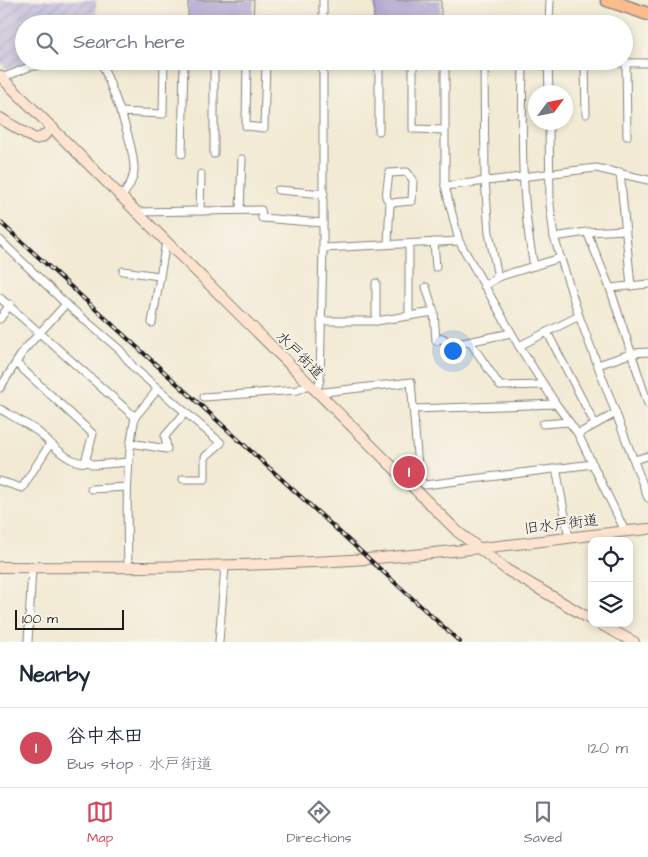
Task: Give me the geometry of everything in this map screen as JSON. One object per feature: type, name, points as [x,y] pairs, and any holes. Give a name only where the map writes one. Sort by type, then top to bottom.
[{"type":"highway","points":[[607,0],[648,14]]},
{"type":"main road","name":"水戸街道","points":[[1,77],[414,491],[478,549],[522,580],[588,618]]},
{"type":"main road","points":[[0,118],[35,139],[42,137],[53,128]]},
{"type":"main road","name":"旧水戸街道","points":[[0,567],[225,566],[352,560],[478,549],[648,529]]},
{"type":"main road","points":[[606,627],[634,642]]},
{"type":"street","points":[[323,0],[323,15]]},
{"type":"street","points":[[549,15],[550,0]]},
{"type":"street","points":[[633,62],[648,63]]},
{"type":"street","points":[[1,77],[21,70]]},
{"type":"street","points":[[104,70],[120,112],[134,167],[131,184],[121,198]]},
{"type":"street","points":[[120,112],[163,114],[164,70]]},
{"type":"street","points":[[182,154],[184,70]]},
{"type":"street","points":[[214,70],[214,154]]},
{"type":"street","points":[[247,70],[246,126],[264,128],[266,70]]},
{"type":"street","points":[[323,70],[323,248],[320,380],[316,393],[411,382],[419,479],[425,485],[593,464]]},
{"type":"street","points":[[379,70],[379,131]]},
{"type":"street","points":[[413,70],[412,129],[444,130]]},
{"type":"street","points":[[445,70],[445,186],[459,241],[519,346],[556,404],[578,434],[625,531]]},
{"type":"street","points":[[484,70],[485,180],[489,232],[498,277]]},
{"type":"street","points":[[523,70],[522,176],[526,227],[534,266]]},
{"type":"street","points":[[548,70],[549,85]]},
{"type":"street","points":[[585,70],[586,114]]},
{"type":"street","points":[[626,70],[627,136]]},
{"type":"street","points":[[549,130],[550,205],[554,237],[579,316],[648,498]]},
{"type":"street","points":[[240,210],[242,159]]},
{"type":"street","points":[[445,186],[596,168],[648,180]]},
{"type":"street","points":[[388,243],[390,203],[386,197],[389,173],[407,172],[413,180],[412,201],[390,203]]},
{"type":"street","points":[[620,172],[631,286]]},
{"type":"street","points":[[200,211],[201,174]]},
{"type":"street","points":[[278,190],[324,194]]},
{"type":"street","points":[[135,212],[261,210],[262,218],[323,223]]},
{"type":"street","points":[[554,237],[588,232],[626,230]]},
{"type":"street","points":[[588,232],[633,353],[648,404]]},
{"type":"street","points":[[0,240],[66,304],[120,350],[134,368],[184,414],[221,443],[206,457],[205,479],[183,479]]},
{"type":"street","points":[[323,248],[388,243],[409,244],[459,241]]},
{"type":"street","points":[[152,323],[166,242]]},
{"type":"street","points":[[434,242],[436,267]]},
{"type":"street","points":[[409,244],[409,316]]},
{"type":"street","points":[[484,286],[498,277],[560,258]]},
{"type":"street","points":[[122,271],[159,276]]},
{"type":"street","points":[[376,283],[376,321]]},
{"type":"street","points":[[610,288],[648,284]]},
{"type":"street","points":[[426,288],[434,312],[436,341],[443,338],[448,346],[511,333]]},
{"type":"street","points":[[0,298],[10,304],[135,417]]},
{"type":"street","points":[[0,318],[10,304]]},
{"type":"street","points":[[0,388],[24,350],[39,331],[66,304]]},
{"type":"street","points":[[321,321],[376,321],[434,312]]},
{"type":"street","points":[[519,346],[579,316]]},
{"type":"street","points":[[547,332],[596,424]]},
{"type":"street","points":[[470,342],[500,386],[543,384]]},
{"type":"street","points":[[598,365],[633,353],[648,352]]},
{"type":"street","points":[[16,363],[93,434],[86,458],[88,462]]},
{"type":"street","points":[[204,397],[298,390],[308,385]]},
{"type":"street","points":[[128,567],[127,487],[130,443],[135,417],[158,389]]},
{"type":"street","points":[[413,409],[556,404]]},
{"type":"street","points":[[0,409],[37,432],[50,444],[80,464],[88,462],[94,465],[129,462]]},
{"type":"street","points":[[130,443],[167,449],[166,436],[184,414]]},
{"type":"street","points":[[578,434],[616,414]]},
{"type":"street","points":[[543,424],[569,422]]},
{"type":"street","points":[[0,481],[22,488],[50,444]]},
{"type":"street","points":[[634,460],[648,456]]},
{"type":"street","points":[[556,468],[569,537]]},
{"type":"street","points":[[414,491],[422,482]]},
{"type":"street","points":[[91,489],[127,487]]},
{"type":"street","points":[[219,642],[225,566]]},
{"type":"street","points":[[28,642],[32,567]]},
{"type":"shaded area","points":[[0,0],[96,0],[96,15],[15,15],[15,67],[7,69],[0,62]]},
{"type":"building","points":[[188,0],[254,0],[253,15],[188,15]]},
{"type":"building","points":[[374,0],[441,0],[441,15],[374,15]]},
{"type":"railway","points":[[0,222],[460,642]]},
{"type":"place","name":"谷中本田","points":[[409,472]]}]
